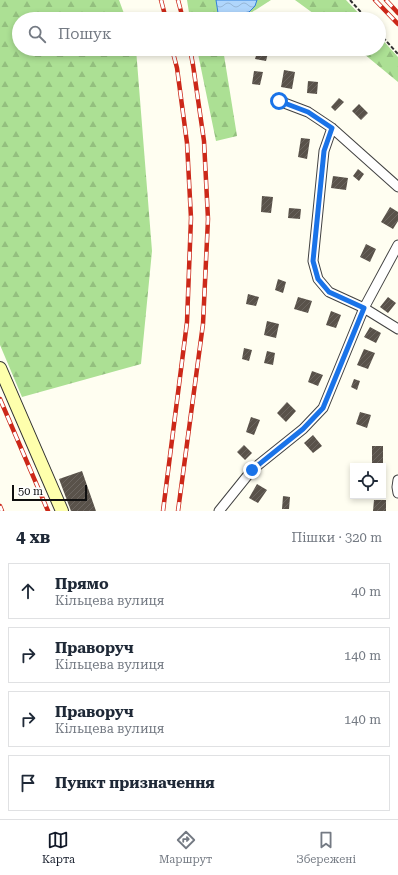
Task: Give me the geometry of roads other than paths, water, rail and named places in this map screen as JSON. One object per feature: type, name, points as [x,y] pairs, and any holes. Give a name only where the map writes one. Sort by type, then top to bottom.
[{"type":"street","points":[[279,101],[308,112],[332,128],[398,187]]},
{"type":"street","points":[[332,128],[324,151],[313,261],[318,279],[329,292],[364,308],[398,329]]},
{"type":"street","points":[[219,511],[252,470],[303,429],[323,408],[364,308],[398,246]]},
{"type":"street","points":[[0,368],[62,511]]},
{"type":"street","points":[[398,480],[398,493]]},
{"type":"water","points":[[216,0],[257,0],[255,6],[249,12],[218,12]]},
{"type":"railway","points":[[161,0],[164,12]]},
{"type":"railway","points":[[178,0],[181,12]]},
{"type":"railway","points":[[375,0],[398,24]]},
{"type":"railway","points":[[386,0],[398,13]]},
{"type":"railway","points":[[163,511],[187,322],[191,218],[187,143],[177,68],[174,56]]},
{"type":"railway","points":[[178,511],[203,324],[208,219],[204,141],[191,56]]},
{"type":"railway","points":[[0,399],[48,511]]},
{"type":"railway","points":[[0,506],[2,511]]}]
